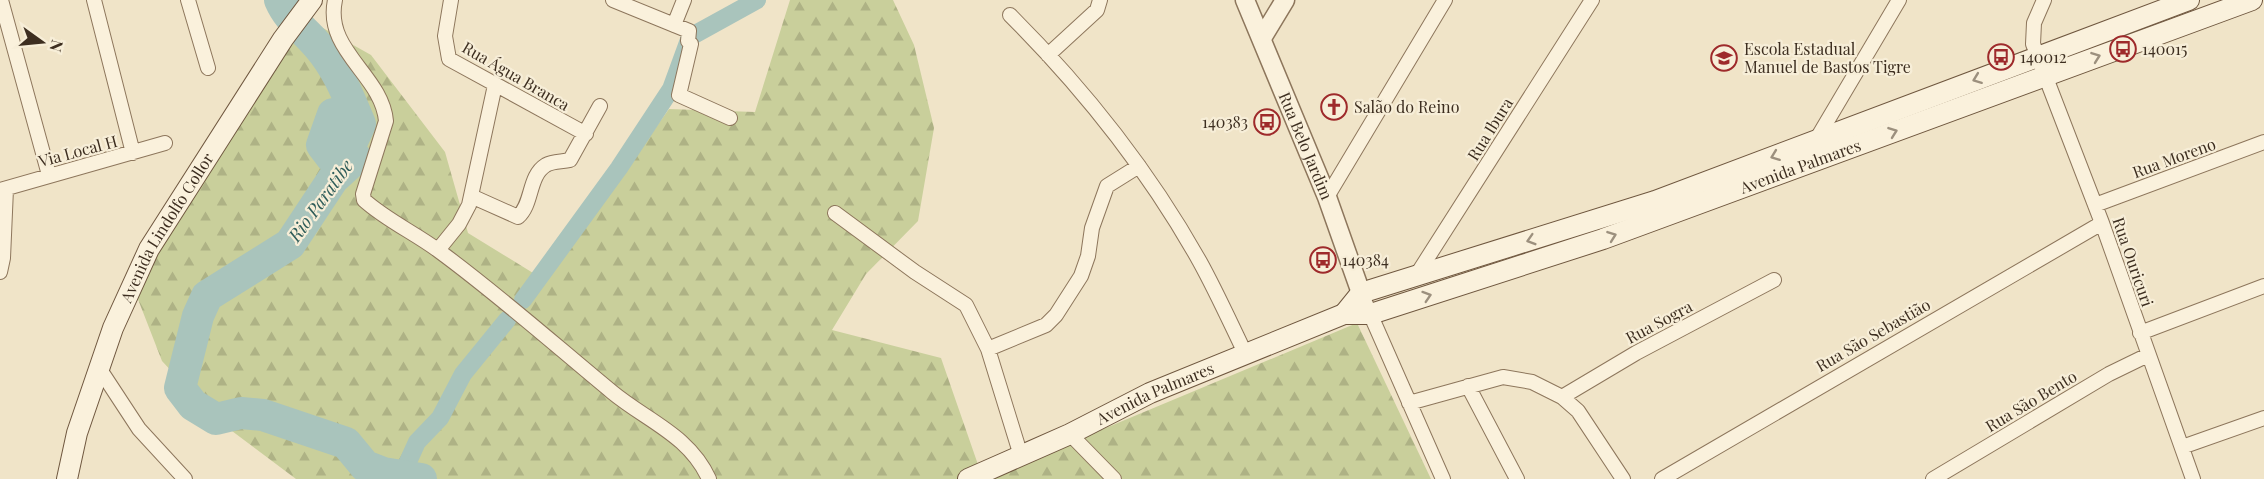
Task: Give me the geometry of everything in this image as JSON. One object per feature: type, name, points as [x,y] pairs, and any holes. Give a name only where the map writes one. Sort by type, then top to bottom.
[{"type":"main road","name":"Avenida Palmares","points":[[1361,293],[1655,201],[2189,0]]},
{"type":"main road","name":"Avenida Palmares","points":[[968,479],[1070,434],[1150,393],[1245,352],[1344,314],[1371,314],[1604,239],[2252,0]]},
{"type":"main road","name":"Avenida Lindolfo Collor","points":[[67,479],[77,433],[129,288],[149,249],[283,39],[308,6]]},
{"type":"main road","points":[[1344,314],[1361,293]]},
{"type":"street","points":[[1,0],[5,42],[49,175]]},
{"type":"street","points":[[94,0],[133,153]]},
{"type":"street","points":[[188,0],[207,68]]},
{"type":"street","points":[[335,0],[334,27],[339,40],[381,97],[385,109],[386,121],[363,194],[364,200],[438,250],[543,332],[614,394],[675,434],[689,447],[709,479]]},
{"type":"street","name":"Rua Água Branca","points":[[451,0],[445,36],[449,59],[586,134]]},
{"type":"street","points":[[613,0],[674,25],[690,37],[680,95],[730,118]]},
{"type":"street","points":[[674,25],[684,0]]},
{"type":"street","points":[[1048,55],[1097,10],[1100,0]]},
{"type":"street","name":"Rua Belo Jardim","points":[[1245,0],[1327,197],[1361,293]]},
{"type":"street","points":[[1262,38],[1285,0]]},
{"type":"street","points":[[1327,197],[1445,0]]},
{"type":"street","name":"Rua Ibura","points":[[1416,276],[1592,0]]},
{"type":"street","points":[[1816,140],[1899,0]]},
{"type":"street","name":"Rua Ouricuri","points":[[2044,0],[2033,30],[2038,56],[2102,223],[2193,479]]},
{"type":"street","points":[[1010,15],[1098,112],[1140,166],[1201,263],[1245,352]]},
{"type":"street","points":[[438,250],[459,224],[471,196],[495,85]]},
{"type":"street","points":[[471,196],[518,217],[526,207],[538,173],[547,165],[570,160],[600,106]]},
{"type":"street","name":"Rua Moreno","points":[[2095,205],[2264,142]]},
{"type":"street","name":"Via Local H","points":[[3,189],[165,143]]},
{"type":"street","points":[[988,349],[1046,325],[1056,315],[1082,276],[1103,193],[1112,181],[1140,166]]},
{"type":"street","points":[[0,272],[3,258],[3,189]]},
{"type":"street","points":[[835,213],[915,272],[966,304],[988,349],[1021,456]]},
{"type":"street","name":"Rua São Sebastião","points":[[1662,479],[2102,223]]},
{"type":"street","name":"Rua Sogra","points":[[1562,397],[1636,353],[1774,280]]},
{"type":"street","points":[[2140,333],[2264,286]]},
{"type":"street","points":[[1361,293],[1443,479]]},
{"type":"street","name":"Rua São Bento","points":[[1933,479],[2109,374],[2148,355]]},
{"type":"street","points":[[99,368],[139,429],[185,479]]},
{"type":"street","points":[[1409,403],[1503,377],[1516,378],[1562,397],[1578,411],[1623,479]]},
{"type":"street","points":[[1468,386],[1517,479]]},
{"type":"street","points":[[2182,447],[2264,418]]},
{"type":"street","points":[[1070,434],[1114,479]]},
{"type":"green space","points":[[790,0],[893,0],[914,45],[934,128],[918,221],[866,274],[832,330],[941,358],[983,479],[296,479],[216,419],[162,361],[134,289],[307,19],[371,55],[445,152],[468,233],[546,281],[669,109],[755,112]]},
{"type":"green space","points":[[1357,323],[1431,479],[984,479]]},
{"type":"waterway","name":"Rio Paratibe","points":[[280,0],[292,19],[318,46],[331,64],[360,124],[349,148],[333,114],[322,145],[332,158],[356,158],[333,179],[290,244],[207,296],[198,316],[180,388],[193,405],[216,419],[241,413],[263,415],[346,443],[365,466],[383,473],[421,479]]},
{"type":"waterway","points":[[523,300],[619,168],[671,89],[690,37],[757,0]]},
{"type":"waterway","points":[[402,475],[417,442],[440,418],[463,374],[507,320]]},
{"type":"place","name":"140015","points":[[2123,49]]},
{"type":"place","name":"140012","points":[[2001,57]]},
{"type":"place","name":"Escola Estadual Manuel de Bastos Tigre","points":[[1724,58]]},
{"type":"place","name":"Salão do Reino","points":[[1334,107]]},
{"type":"place","name":"140383","points":[[1267,122]]},
{"type":"place","name":"140384","points":[[1323,260]]}]
